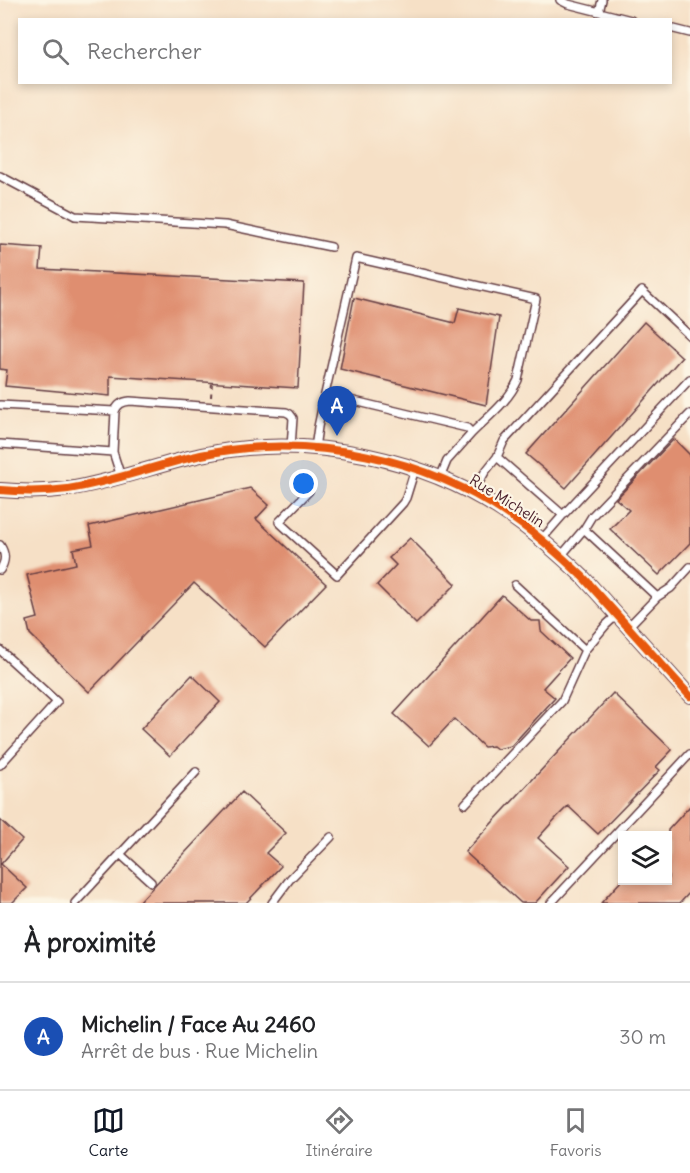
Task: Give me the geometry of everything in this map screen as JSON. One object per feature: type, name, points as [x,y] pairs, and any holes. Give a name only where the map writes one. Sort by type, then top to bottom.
[{"type":"street","name":"Rue Michelin","points":[[0,490],[30,492],[66,489],[215,452],[257,448],[315,448],[366,455],[415,469],[473,493],[542,540],[561,556],[617,615],[690,696]]},
{"type":"lane","points":[[560,0],[623,18]]},
{"type":"lane","points":[[599,12],[602,0]]},
{"type":"lane","points":[[672,28],[690,33]]},
{"type":"lane","points":[[0,176],[75,216],[225,225],[331,247]]},
{"type":"lane","points":[[315,448],[356,258],[536,299],[518,380],[513,392],[447,461],[440,478]]},
{"type":"lane","points":[[473,493],[497,457],[504,441],[642,291],[690,336]]},
{"type":"lane","points":[[542,540],[690,379]]},
{"type":"lane","points":[[325,394],[463,427],[472,433]]},
{"type":"lane","points":[[121,477],[113,452],[115,411],[122,402],[286,412],[293,418],[291,447]]},
{"type":"lane","points":[[0,405],[115,411]]},
{"type":"lane","points":[[561,556],[592,516],[690,414]]},
{"type":"lane","points":[[0,444],[113,452]]},
{"type":"lane","points":[[497,457],[563,515]]},
{"type":"lane","points":[[309,490],[279,522],[337,575],[403,503],[415,469]]},
{"type":"lane","points":[[584,529],[657,597]]},
{"type":"lane","points":[[0,545],[4,551],[5,563],[0,570]]},
{"type":"lane","points":[[628,627],[657,597],[671,588],[690,567]]},
{"type":"lane","points":[[515,585],[585,650]]},
{"type":"lane","points":[[465,804],[562,701],[585,650],[617,615]]},
{"type":"lane","points":[[0,650],[57,702],[0,765]]},
{"type":"lane","points":[[551,903],[690,754]]},
{"type":"lane","points":[[75,903],[196,772]]},
{"type":"lane","points":[[272,903],[290,879],[331,837]]},
{"type":"lane","points":[[120,854],[151,882]]},
{"type":"path","points":[[211,392],[212,382]]},
{"type":"building","points":[[0,245],[42,248],[40,269],[304,283],[298,388],[110,376],[110,396],[5,386],[7,370],[0,369]]},
{"type":"building","points":[[354,298],[455,323],[459,308],[499,317],[486,405],[340,369]]},
{"type":"building","points":[[644,322],[682,357],[566,488],[526,454]]},
{"type":"building","points":[[674,439],[690,455],[690,543],[659,575],[610,529],[629,510],[616,499]]},
{"type":"building","points":[[250,488],[269,505],[256,519],[326,584],[265,647],[194,583],[89,692],[30,634],[27,621],[38,618],[27,575],[76,564],[73,549],[93,545],[89,526]]},
{"type":"building","points":[[410,538],[456,584],[416,624],[377,585],[396,565],[389,558]]},
{"type":"building","points":[[502,595],[531,621],[540,621],[541,631],[570,658],[543,688],[555,698],[511,746],[497,749],[493,746],[484,747],[454,719],[429,746],[394,714]]},
{"type":"building","points":[[192,675],[220,702],[170,756],[141,729]]},
{"type":"building","points":[[613,693],[672,750],[656,767],[660,770],[598,834],[568,806],[557,817],[538,838],[569,866],[535,903],[521,903],[465,852]]},
{"type":"building","points":[[242,792],[286,833],[266,853],[281,866],[246,903],[138,903]]},
{"type":"building","points":[[690,806],[690,892],[680,903],[601,903],[618,884],[672,885],[672,831],[668,830]]},
{"type":"building","points":[[0,820],[22,840],[1,864],[27,888],[12,903],[0,903]]},
{"type":"cycle path","points":[[0,490],[68,489],[201,455],[242,449],[283,447],[325,449],[366,455],[407,466],[446,480],[483,499],[543,541],[583,577],[690,696]]},
{"type":"place","name":"Michelin / Face Au 2460","points":[[337,436]]}]
